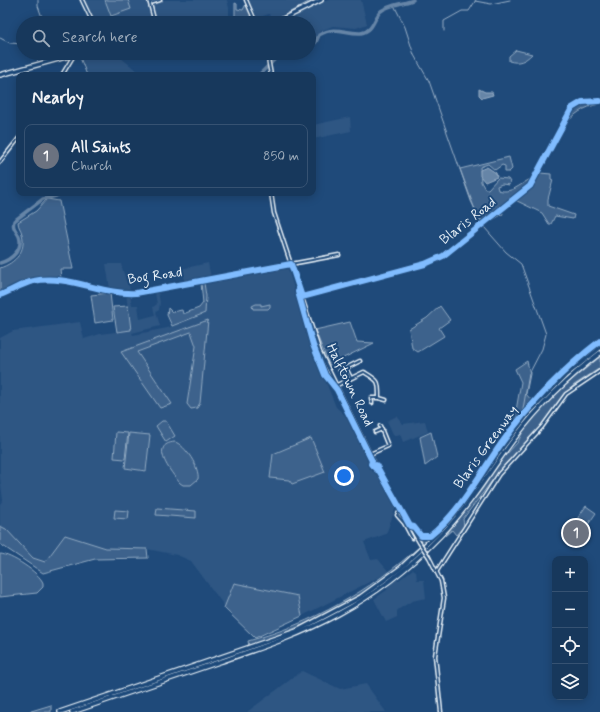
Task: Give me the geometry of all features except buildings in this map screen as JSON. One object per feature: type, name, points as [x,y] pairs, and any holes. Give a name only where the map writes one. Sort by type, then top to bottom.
[{"type":"highway","points":[[289,16],[322,0]]},
{"type":"highway","points":[[0,75],[55,60]]},
{"type":"highway","points":[[60,712],[297,631],[361,597],[401,568],[437,534],[469,498],[503,447],[529,413],[565,376],[600,348]]},
{"type":"highway","points":[[72,712],[287,638],[338,614],[371,595],[406,568],[445,531],[471,500],[506,449],[533,415],[562,385],[600,353]]},
{"type":"street","points":[[82,0],[90,16]]},
{"type":"street","points":[[153,16],[149,1],[160,0]]},
{"type":"street","points":[[246,0],[253,16]]},
{"type":"street","points":[[64,72],[73,60]]},
{"type":"street","points":[[268,60],[271,72]]},
{"type":"street","name":"Blaris Road","points":[[302,297],[424,264],[440,258],[530,186],[572,108],[586,101],[600,101]]},
{"type":"street","points":[[0,162],[16,142]]},
{"type":"street","name":"Halftown Road","points":[[272,196],[274,213],[320,352],[370,454],[419,542],[437,571],[441,581],[444,598],[435,656],[440,712]]},
{"type":"street","name":"Bog Road","points":[[0,295],[26,283],[45,280],[121,293],[136,293],[339,255]]},
{"type":"street","points":[[340,371],[360,361]]},
{"type":"street","points":[[346,368],[351,378]]},
{"type":"street","points":[[437,571],[499,474],[542,427],[566,394],[600,371]]},
{"type":"street","points":[[337,386],[364,372],[376,378],[379,385],[379,398]]},
{"type":"street","points":[[372,402],[371,398],[386,400]]},
{"type":"street","points":[[370,454],[388,446],[380,426]]},
{"type":"street","points":[[375,432],[382,429]]},
{"type":"street","name":"Halftown Road","points":[[401,510],[397,515],[404,522],[412,538]]},
{"type":"shaded area","points":[[83,0],[227,0],[229,8],[229,16],[91,16]]},
{"type":"shaded area","points":[[105,0],[128,0],[131,9],[111,16]]},
{"type":"shaded area","points":[[249,0],[311,0],[281,16],[270,16],[269,14],[256,16]]},
{"type":"shaded area","points":[[316,0],[283,16],[310,1]]},
{"type":"shaded area","points":[[330,0],[361,0],[367,24],[356,28],[333,26],[320,31],[316,37],[316,16],[296,16],[298,13],[319,2]]},
{"type":"shaded area","points":[[235,3],[237,4],[237,9],[243,10],[246,4],[251,16],[235,16]]},
{"type":"shaded area","points":[[516,50],[532,54],[522,61],[509,61],[509,56]]},
{"type":"shaded area","points":[[82,60],[124,60],[138,72],[87,72]]},
{"type":"shaded area","points":[[479,89],[485,92],[492,92],[493,95],[482,98],[479,95]]},
{"type":"shaded area","points":[[588,102],[600,102],[600,104],[579,112],[563,127],[567,118],[575,108]]},
{"type":"shaded area","points":[[350,117],[351,131],[316,138],[316,124]]},
{"type":"shaded area","points":[[509,157],[512,169],[509,172],[505,172],[505,166],[502,165],[495,170],[488,164],[480,167],[481,182],[485,189],[488,189],[498,178],[508,179],[510,182],[509,185],[502,184],[497,186],[498,190],[504,191],[514,189],[536,177],[540,173],[551,174],[551,179],[553,180],[548,199],[548,206],[574,215],[573,219],[555,216],[551,224],[549,224],[542,213],[513,199],[502,210],[503,214],[484,225],[474,207],[460,169]]},
{"type":"shaded area","points":[[487,167],[496,173],[497,177],[485,182],[480,176],[480,170]]},
{"type":"shaded area","points":[[47,199],[59,201],[73,269],[60,269],[61,278],[30,279],[0,292],[0,268],[15,260],[23,246],[22,234],[18,222],[36,211]]},
{"type":"shaded area","points":[[208,263],[211,278],[185,283],[181,269]]},
{"type":"shaded area","points":[[106,264],[121,264],[130,292],[110,289]]},
{"type":"shaded area","points":[[285,268],[288,269],[310,343],[336,407],[349,419],[365,453],[396,507],[386,534],[364,542],[371,560],[378,559],[389,572],[302,616],[297,596],[234,583],[225,607],[191,561],[177,555],[147,549],[106,548],[65,535],[45,563],[33,558],[6,529],[0,526],[0,504],[3,500],[0,477],[0,338],[13,331],[80,322],[84,339],[100,334],[131,330],[126,294],[130,294],[132,305],[138,305],[140,319],[155,315],[153,307],[157,304],[155,293],[158,291],[160,303],[159,310],[156,312],[160,326],[132,333],[133,335],[167,328],[205,313],[206,296],[204,283]]},
{"type":"shaded area","points":[[201,283],[204,283],[206,296],[205,313],[172,326],[167,315],[168,308],[172,312],[182,310],[183,314],[199,308],[203,303]]},
{"type":"shaded area","points":[[110,293],[113,320],[95,323],[91,295]]},
{"type":"shaded area","points":[[261,304],[261,306],[270,304],[270,307],[268,309],[253,309],[252,306]]},
{"type":"shaded area","points":[[128,306],[131,330],[117,332],[113,307]]},
{"type":"shaded area","points":[[440,306],[450,320],[439,328],[444,336],[418,352],[412,348],[409,329],[427,318]]},
{"type":"shaded area","points":[[208,320],[200,403],[197,408],[191,409],[187,404],[196,346],[191,332],[137,352],[172,404],[160,408],[121,352]]},
{"type":"shaded area","points":[[350,322],[357,342],[374,343],[329,365],[315,330]]},
{"type":"shaded area","points":[[600,357],[600,368],[574,385],[564,395],[541,427],[501,469],[463,519],[464,526],[456,535],[452,530],[445,536],[483,488],[503,458],[518,442],[525,427],[543,406]]},
{"type":"shaded area","points":[[527,361],[530,374],[526,394],[532,401],[514,422],[521,382],[515,369]]},
{"type":"shaded area","points":[[397,416],[403,424],[425,421],[428,432],[403,442],[400,434],[394,436],[387,421]]},
{"type":"shaded area","points":[[162,421],[166,421],[175,436],[166,442],[156,426]]},
{"type":"shaded area","points":[[116,432],[128,433],[125,459],[114,458]]},
{"type":"shaded area","points":[[431,432],[437,457],[425,466],[420,437]]},
{"type":"shaded area","points":[[129,433],[150,435],[146,471],[125,468]]},
{"type":"shaded area","points":[[311,438],[325,472],[292,484],[289,480],[270,478],[273,454]]},
{"type":"shaded area","points":[[175,442],[187,452],[197,469],[198,479],[191,485],[183,485],[180,483],[164,460],[163,448],[167,444]]},
{"type":"shaded area","points":[[462,503],[441,527],[437,530]]},
{"type":"shaded area","points":[[586,506],[596,513],[585,529],[575,522]]},
{"type":"shaded area","points":[[157,508],[196,511],[196,518],[156,515]]},
{"type":"shaded area","points":[[115,510],[129,511],[128,519],[114,518]]},
{"type":"shaded area","points":[[0,526],[6,529],[33,558],[45,562],[65,535],[106,548],[147,549],[148,558],[95,559],[43,573],[0,544]]},
{"type":"shaded area","points":[[414,529],[420,537],[426,538],[437,530],[424,545]]},
{"type":"shaded area","points":[[420,546],[421,548],[397,568],[353,600],[302,625],[249,646],[248,641],[295,625],[340,604],[381,577]]},
{"type":"shaded area","points":[[0,554],[11,557],[31,569],[41,579],[43,587],[37,593],[0,597]]},
{"type":"shaded area","points":[[413,569],[416,571],[417,580],[424,580],[426,598],[412,601],[397,611],[397,617],[386,622],[374,599],[387,590],[389,585],[396,579],[399,580]]},
{"type":"shaded area","points":[[234,583],[298,596],[302,616],[255,638],[224,608]]},
{"type":"shaded area","points":[[302,671],[340,689],[366,684],[386,712],[247,712]]},
{"type":"shaded area","points":[[51,705],[51,712],[28,712]]},
{"type":"waterway","points":[[38,0],[38,6],[42,16]]},
{"type":"waterway","points":[[316,42],[319,35],[325,32],[336,30],[355,33],[365,32],[369,30],[381,11],[388,7],[413,0]]},
{"type":"waterway","points":[[444,31],[444,21],[462,11],[469,11],[476,0]]},
{"type":"waterway","points":[[475,1],[491,4],[510,0]]},
{"type":"waterway","points":[[394,5],[405,27],[414,55],[429,81],[471,201],[482,224]]},
{"type":"waterway","points":[[0,38],[10,43],[16,43]]},
{"type":"waterway","points":[[81,60],[86,72]]},
{"type":"waterway","points":[[262,72],[274,60]]},
{"type":"waterway","points":[[0,263],[12,257],[20,245],[19,236],[14,227],[14,221],[43,199],[56,196]]},
{"type":"waterway","points":[[484,227],[506,252],[521,264],[546,334],[542,349],[529,374],[522,415]]},
{"type":"cycle path","points":[[0,295],[30,282],[47,280],[60,280],[110,291],[136,293],[291,264],[302,297],[425,264],[443,256],[530,186],[572,108],[582,102],[600,101]]},
{"type":"cycle path","points":[[298,292],[313,345],[325,375],[337,390],[372,461],[371,464],[377,470]]},
{"type":"cycle path","name":"Blaris Greenway","points":[[373,466],[376,465],[410,526],[414,527],[421,536],[430,536],[441,527],[460,505],[501,444],[535,402],[559,376],[600,341]]},
{"type":"place","name":"All Saints","points":[[576,533]]}]
